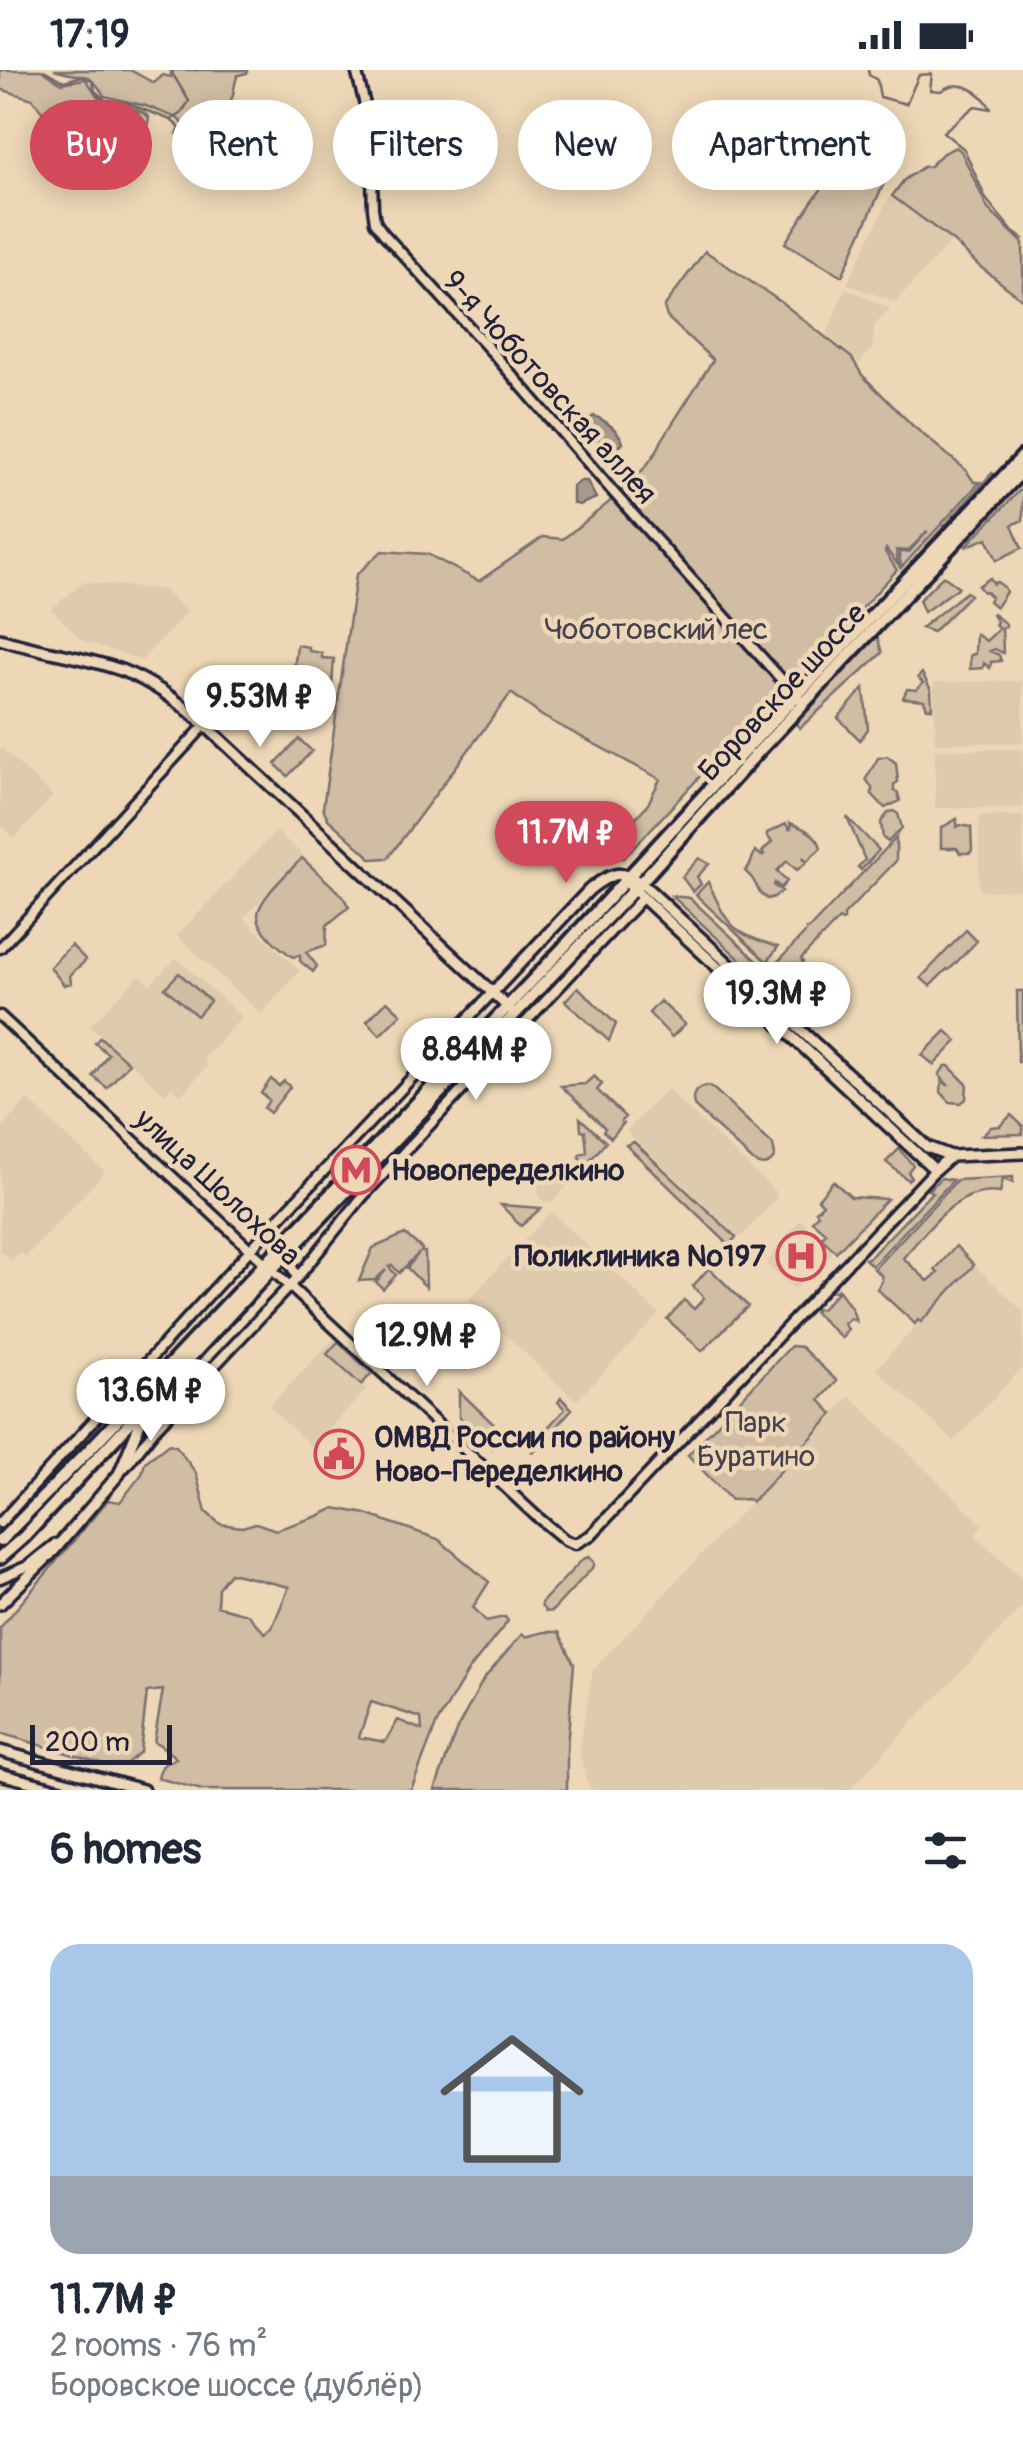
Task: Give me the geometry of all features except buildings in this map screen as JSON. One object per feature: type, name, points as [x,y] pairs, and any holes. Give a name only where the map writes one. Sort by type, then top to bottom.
[{"type":"main road","name":"Боровское шоссе","points":[[0,1541],[244,1286],[289,1252],[512,1010],[577,948],[1023,456]]},
{"type":"main road","name":"Боровское шоссе","points":[[799,701],[1023,470]]},
{"type":"main road","points":[[0,639],[121,670],[166,694],[206,725],[512,1010]]},
{"type":"main road","points":[[493,992],[597,884],[616,874],[635,885],[927,1147],[951,1156],[1023,1153]]},
{"type":"main road","name":"Боровское шоссе","points":[[0,1558],[36,1524],[268,1266],[635,885]]},
{"type":"main road","points":[[635,885],[935,1170],[951,1156]]},
{"type":"main road","points":[[0,1604],[50,1554],[119,1474],[154,1395]]},
{"type":"main road","points":[[0,1749],[143,1790]]},
{"type":"main road","points":[[0,1777],[40,1790]]},
{"type":"main road","points":[[0,1777],[61,1790]]},
{"type":"street","name":"9-я Чоботовская аллея","points":[[356,70],[370,124],[375,222],[799,701]]},
{"type":"street","points":[[0,948],[206,725]]},
{"type":"street","points":[[119,1474],[154,1430],[294,1282],[364,1196],[560,984],[635,885]]},
{"type":"street","points":[[560,984],[577,948]]},
{"type":"street","points":[[0,1526],[493,992]]},
{"type":"street","points":[[512,1010],[537,1008]]},
{"type":"street","name":"улица Шолохова","points":[[0,1016],[268,1266],[294,1282],[534,1515],[564,1540],[575,1544],[584,1540],[935,1170]]},
{"type":"street","points":[[289,1252],[294,1282]]},
{"type":"street","points":[[241,1262],[244,1286]]},
{"type":"street","points":[[154,1395],[213,1367]]},
{"type":"street","points":[[122,1391],[158,1377]]},
{"type":"street","points":[[76,1463],[93,1422]]},
{"type":"street","points":[[0,1526],[18,1525]]},
{"type":"street","points":[[0,1578],[28,1566],[67,1532]]},
{"type":"shaded area","points":[[890,196],[952,241],[895,302],[847,284]]},
{"type":"shaded area","points":[[845,288],[890,308],[875,325],[872,348],[860,363],[827,335]]},
{"type":"shaded area","points":[[594,416],[612,426],[623,443],[612,454],[584,428]]},
{"type":"shaded area","points":[[587,481],[596,498],[579,505],[573,503],[573,486]]},
{"type":"shaded area","points":[[83,582],[164,590],[187,612],[142,660],[83,641],[51,609]]},
{"type":"shaded area","points":[[1023,681],[1023,743],[935,743],[934,682]]},
{"type":"shaded area","points":[[0,747],[53,796],[15,838],[0,824]]},
{"type":"shaded area","points":[[1023,749],[1023,808],[935,808],[935,750]]},
{"type":"shaded area","points":[[979,816],[1023,816],[1023,890],[979,891]]},
{"type":"shaded area","points":[[276,831],[303,855],[244,918],[300,971],[261,1014],[177,936]]},
{"type":"shaded area","points":[[176,958],[242,1017],[203,1059],[208,1065],[181,1095],[172,1086],[165,1094],[90,1025],[140,975],[150,985]]},
{"type":"shaded area","points":[[667,1089],[775,1191],[777,1198],[740,1238],[626,1131]]},
{"type":"shaded area","points":[[28,1100],[105,1172],[26,1257],[20,1253],[12,1261],[0,1250],[0,1129]]},
{"type":"shaded area","points":[[576,1163],[583,1169],[552,1202],[538,1197],[538,1179],[553,1164]]},
{"type":"shaded area","points":[[551,1212],[659,1314],[576,1401],[468,1300]]},
{"type":"shaded area","name":"Поликлиника №197","points":[[800,1220],[808,1227],[807,1232],[833,1252],[795,1289],[766,1264]]},
{"type":"shaded area","points":[[974,1265],[1023,1311],[1023,1367],[954,1441],[876,1369]]},
{"type":"shaded area","points":[[334,1338],[338,1342],[327,1355],[366,1390],[312,1447],[269,1407]]},
{"type":"shaded area","points":[[850,1396],[982,1524],[975,1535],[1023,1579],[1023,1606],[849,1790],[593,1790],[586,1780],[579,1749],[593,1670]]},
{"type":"green space","points":[[0,70],[41,70],[62,83],[85,79],[102,100],[34,100],[0,89]]},
{"type":"green space","points":[[54,70],[130,70],[154,83],[163,75],[171,77],[171,70],[247,70],[238,75],[230,100],[172,100],[172,116],[152,108],[152,100],[104,96],[89,79]]},
{"type":"green space","points":[[956,147],[961,151],[988,209],[1023,243],[1023,300],[892,196],[896,190],[906,190],[906,179],[930,166]]},
{"type":"green space","points":[[821,190],[881,190],[842,276],[785,243]]},
{"type":"green space","name":"Чоботовский лес","points":[[705,251],[781,302],[852,358],[862,375],[913,426],[966,470],[974,482],[980,482],[901,568],[899,552],[909,552],[928,531],[908,551],[896,550],[898,565],[886,549],[897,570],[793,682],[784,674],[776,684],[783,692],[624,858],[604,859],[602,855],[648,804],[660,779],[542,716],[511,693],[388,858],[372,859],[328,819],[323,808],[356,575],[382,551],[427,554],[479,581],[543,537],[563,539],[619,494],[655,454],[713,360],[667,317],[664,307]]},
{"type":"green space","points":[[992,473],[995,477],[902,577],[900,575]]},
{"type":"green space","points":[[1023,487],[1023,520],[1012,525],[1022,548],[997,560],[987,538],[965,547]]},
{"type":"green space","points":[[943,576],[959,587],[924,612],[919,600]]},
{"type":"green space","points":[[990,578],[1006,592],[996,607],[978,586]]},
{"type":"green space","points":[[966,592],[970,595],[933,632],[921,628]]},
{"type":"green space","points":[[993,614],[1006,624],[1002,628],[1003,653],[990,651],[999,655],[1001,661],[991,662],[990,668],[984,663],[983,668],[970,669],[976,634],[986,641],[999,629]]},
{"type":"green space","points":[[877,635],[882,653],[800,728],[796,724]]},
{"type":"green space","points":[[297,645],[322,653],[322,658],[334,659],[332,685],[319,683],[319,678],[306,676],[306,672],[294,671]]},
{"type":"green space","points":[[922,673],[931,690],[932,708],[927,708],[924,700],[903,698],[907,689],[916,690],[923,683],[918,677]]},
{"type":"green space","points":[[864,688],[868,729],[860,740],[838,718]]},
{"type":"green space","points":[[299,739],[312,751],[288,776],[275,764]]},
{"type":"green space","points":[[887,756],[896,763],[898,782],[894,791],[900,801],[885,808],[872,794],[866,779],[878,758]]},
{"type":"green space","points":[[894,811],[902,828],[888,842],[883,838],[881,822]]},
{"type":"green space","points":[[847,817],[879,850],[861,870],[858,867],[865,860]]},
{"type":"green space","points":[[957,819],[957,827],[971,827],[970,853],[941,848],[941,828]]},
{"type":"green space","points":[[790,823],[813,835],[821,848],[807,861],[803,857],[806,863],[797,870],[787,861],[777,871],[787,881],[781,888],[775,883],[774,886],[782,891],[767,899],[745,871],[755,851],[762,856],[772,842],[767,833],[786,824],[791,829]]},
{"type":"green space","points":[[896,838],[896,861],[844,915],[844,920],[839,919],[801,959],[803,962],[785,982],[771,969]]},
{"type":"green space","points":[[302,858],[342,895],[349,907],[327,925],[326,945],[306,952],[317,966],[313,972],[300,961],[300,955],[293,957],[271,939],[258,915],[269,893]]},
{"type":"green space","points":[[699,858],[709,864],[697,877],[701,884],[693,892],[682,877]]},
{"type":"green space","points":[[708,882],[732,925],[778,947],[767,962],[696,895]]},
{"type":"green space","points":[[672,896],[690,898],[768,971],[761,979]]},
{"type":"green space","points":[[966,930],[977,941],[930,986],[921,978]]},
{"type":"green space","points":[[71,945],[86,960],[73,971],[71,983],[64,985],[50,967]]},
{"type":"green space","points":[[179,973],[210,1001],[197,1016],[165,988]]},
{"type":"green space","points":[[578,987],[616,1024],[609,1041],[565,1001]]},
{"type":"green space","points":[[1017,991],[1023,991],[1023,1062],[1018,1062]]},
{"type":"green space","points":[[387,1001],[401,1014],[380,1035],[367,1021]]},
{"type":"green space","points":[[660,1001],[685,1024],[672,1037],[649,1013]]},
{"type":"green space","points":[[946,1031],[957,1041],[934,1065],[922,1055]]},
{"type":"green space","points":[[100,1037],[129,1063],[107,1088],[93,1076],[108,1054],[95,1043]]},
{"type":"green space","points":[[945,1066],[967,1084],[966,1099],[961,1103],[950,1102],[941,1092],[942,1081],[949,1086],[939,1075]]},
{"type":"green space","points":[[594,1076],[602,1084],[597,1090],[625,1117],[611,1138],[561,1086],[585,1084]]},
{"type":"green space","points":[[271,1079],[279,1086],[284,1081],[290,1087],[270,1113],[264,1108],[269,1100],[261,1093]]},
{"type":"green space","points":[[707,1086],[773,1145],[775,1156],[771,1161],[763,1165],[754,1162],[695,1107],[695,1093]]},
{"type":"green space","points":[[1011,1115],[1023,1126],[1023,1134],[982,1135],[991,1127],[1000,1126]]},
{"type":"green space","points":[[580,1118],[606,1142],[585,1166],[579,1157],[587,1152]]},
{"type":"green space","points":[[634,1142],[736,1237],[729,1245],[626,1145]]},
{"type":"green space","points":[[899,1149],[913,1165],[908,1180],[886,1162]]},
{"type":"green space","points":[[1013,1177],[1013,1183],[1003,1179],[1000,1193],[970,1196],[957,1203],[903,1258],[928,1281],[956,1246],[974,1265],[915,1324],[877,1289],[882,1280],[874,1269],[957,1180]]},
{"type":"green space","points":[[941,1178],[953,1180],[872,1266],[865,1259],[932,1192],[928,1190]]},
{"type":"green space","points":[[833,1181],[851,1197],[887,1199],[836,1252],[821,1238],[826,1233],[812,1221],[823,1204],[818,1199]]},
{"type":"green space","points":[[501,1205],[541,1208],[521,1226]]},
{"type":"green space","points":[[405,1234],[425,1252],[426,1287],[407,1268],[419,1253],[399,1273],[392,1265],[389,1267],[396,1275],[383,1289],[376,1282],[386,1270],[375,1280],[359,1281],[373,1248]]},
{"type":"green space","points":[[709,1268],[748,1306],[702,1351],[667,1319],[684,1300],[694,1309],[704,1298],[693,1286]]},
{"type":"green space","points":[[838,1289],[856,1321],[850,1318],[844,1324],[848,1329],[842,1338],[814,1312]]},
{"type":"green space","points":[[338,1342],[372,1373],[361,1385],[327,1354]]},
{"type":"green space","name":"Парк Буратино","points":[[791,1346],[801,1347],[837,1381],[820,1400],[833,1414],[752,1502],[731,1500],[688,1455]]},
{"type":"green space","points":[[459,1391],[505,1435],[492,1449],[459,1417]]},
{"type":"green space","points":[[561,1398],[572,1409],[533,1452],[519,1439],[526,1431],[536,1440],[565,1409],[558,1402]]},
{"type":"green space","points":[[169,1444],[176,1446],[196,1473],[206,1512],[220,1524],[242,1527],[256,1523],[276,1530],[335,1508],[366,1514],[438,1539],[489,1582],[473,1607],[486,1621],[505,1617],[508,1621],[468,1671],[436,1725],[411,1790],[202,1790],[158,1778],[164,1765],[176,1758],[154,1742],[163,1690],[147,1692],[140,1752],[126,1764],[107,1765],[0,1733],[0,1628],[108,1500],[120,1502],[142,1474],[145,1462]],"holes":[[[230,1573],[289,1587],[272,1628],[265,1633],[247,1614],[217,1606],[218,1588]],[[371,1702],[421,1718],[422,1730],[398,1720],[385,1742],[359,1737]]]},
{"type":"green space","points":[[589,1557],[594,1566],[552,1611],[546,1612],[541,1603]]},
{"type":"green space","points":[[559,1632],[574,1664],[567,1790],[435,1790],[456,1731],[483,1680],[522,1634],[525,1637]]},
{"type":"waterway","points":[[44,70],[64,81],[88,77],[105,100],[129,104],[171,120],[181,114],[189,101],[172,73],[174,70]]},
{"type":"waterway","points":[[868,70],[877,80],[880,97],[906,104],[919,75],[932,74],[930,90],[941,91],[955,85],[982,97],[991,109],[975,106],[943,132],[964,149],[986,199],[1023,239]]},
{"type":"place","name":"Новопеределкино","points":[[356,1170]]},
{"type":"place","name":"Поликлиника №197","points":[[801,1256]]},
{"type":"place","name":"ОМВД России по району Ново-Переделкино","points":[[339,1454]]}]
